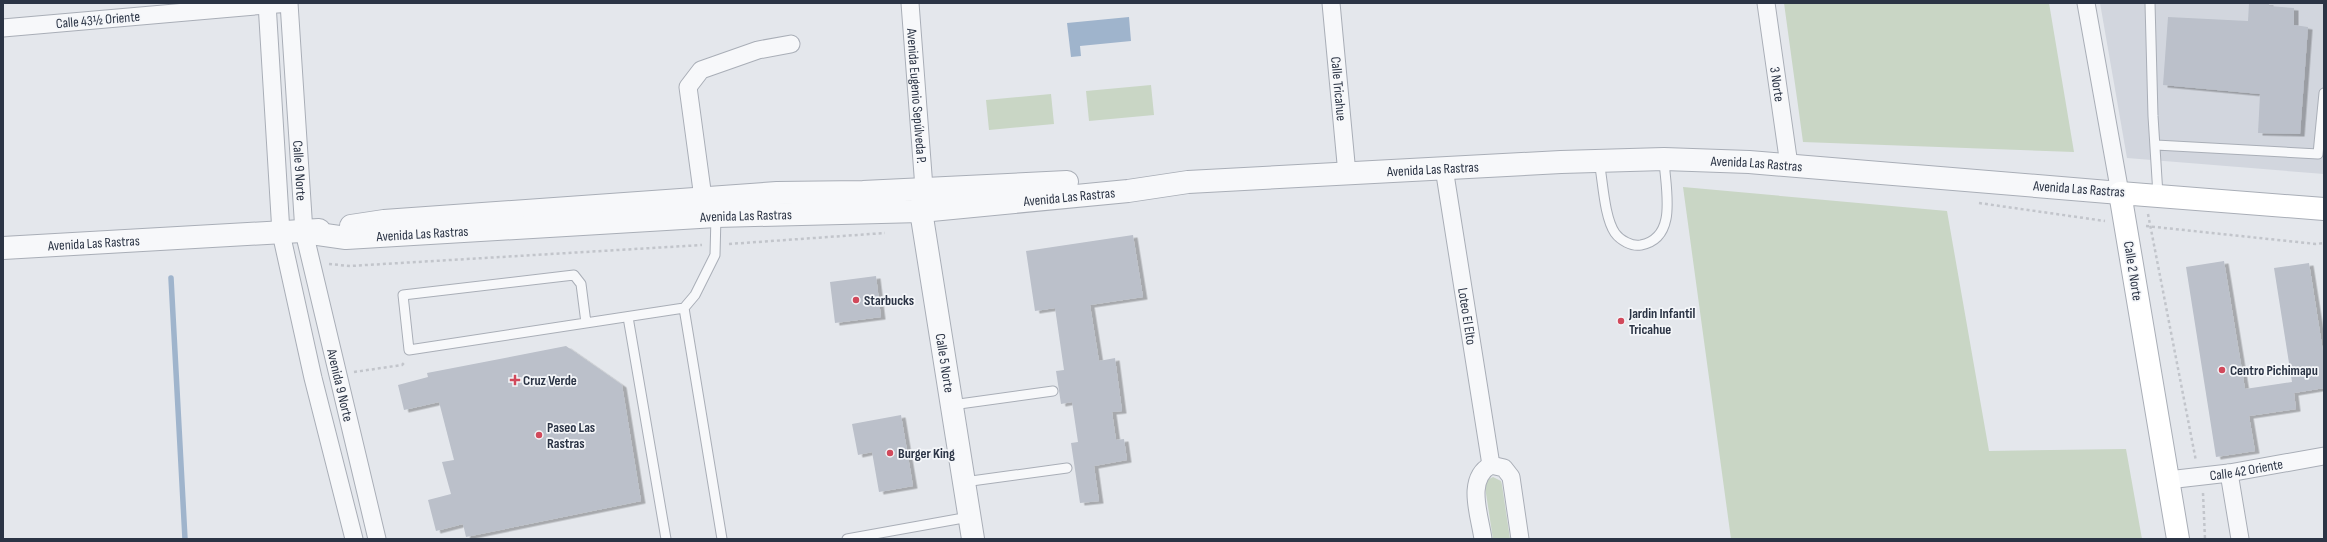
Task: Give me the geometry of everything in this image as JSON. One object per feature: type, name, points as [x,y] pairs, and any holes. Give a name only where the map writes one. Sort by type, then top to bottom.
[{"type":"main road","name":"Avenida Las Rastras","points":[[2120,193],[2324,209]]},
{"type":"main road","name":"Calle 2 Norte","points":[[2120,193],[2178,539]]},
{"type":"street","name":"Calle 43½ Oriente","points":[[3,28],[289,3]]},
{"type":"street","name":"Calle 9 Norte","points":[[289,3],[304,232]]},
{"type":"street","name":"Avenida Eugenio Sepúlveda P.","points":[[910,3],[924,188]]},
{"type":"street","name":"Calle Tricahue","points":[[1331,3],[1347,174]]},
{"type":"street","name":"3 Norte","points":[[1766,3],[1789,165]]},
{"type":"street","name":"Calle 2 Norte","points":[[2086,3],[2120,193]]},
{"type":"street","name":"Calle 9 Norte","points":[[267,4],[281,233]]},
{"type":"street","points":[[703,198],[688,87],[702,70],[758,50],[791,44]]},
{"type":"street","points":[[274,110],[296,109]]},
{"type":"street","name":"Avenida Las Rastras","points":[[3,248],[304,232],[384,221],[703,198],[1127,180],[1188,182],[1599,160],[1664,159],[1789,165],[2120,193]]},
{"type":"street","name":"Loteo El Elto","points":[[1444,168],[1491,465]]},
{"type":"street","name":"Avenida Las Rastras","points":[[304,232],[346,238],[367,238],[716,216],[920,211],[1128,191],[1188,182]]},
{"type":"street","name":"Calle 5 Norte","points":[[924,188],[920,211],[952,405],[972,539]]},
{"type":"street","name":"Avenida 9 Norte","points":[[304,232],[309,260],[336,374],[377,539]]},
{"type":"street","name":"Avenida 9 Norte","points":[[281,233],[313,378],[354,539]]},
{"type":"street","points":[[313,378],[336,374]]},
{"type":"street","name":"Calle 42 Oriente","points":[[2168,480],[2229,473],[2324,456]]},
{"type":"street","points":[[1483,539],[1476,483],[1480,474],[1491,465],[1504,468],[1511,477],[1520,539]]},
{"type":"street","points":[[2229,473],[2240,539]]},
{"type":"street","points":[[346,510],[368,503]]},
{"type":"lane","points":[[2150,3],[2153,116],[2156,145],[2151,195]]},
{"type":"lane","points":[[2156,145],[2318,154],[2324,93]]},
{"type":"lane","points":[[1599,160],[1609,217],[1615,233],[1626,243],[1638,246],[1650,244],[1660,236],[1667,220],[1664,159]]},
{"type":"lane","points":[[586,323],[581,284],[574,275],[403,295],[409,350],[628,317],[684,308],[696,296],[715,255],[716,216]]},
{"type":"lane","points":[[684,308],[722,539]]},
{"type":"lane","points":[[628,317],[666,539]]},
{"type":"lane","points":[[952,405],[1053,391]]},
{"type":"lane","points":[[964,482],[1067,468]]},
{"type":"lane","points":[[847,539],[969,517]]},
{"type":"path","points":[[2151,195],[2204,501],[2205,539]]},
{"type":"path","points":[[309,260],[320,264],[350,266],[880,235],[886,232]]},
{"type":"path","points":[[336,374],[402,365],[406,361],[409,350]]},
{"type":"shaded area","points":[[2100,3],[2324,3],[2324,174],[2127,158]]},
{"type":"green space","points":[[1784,3],[2049,3],[2074,152],[1803,142]]},
{"type":"green space","points":[[1151,85],[1154,115],[1089,121],[1086,91]]},
{"type":"green space","points":[[1051,94],[1054,124],[989,130],[986,100]]},
{"type":"green space","points":[[1683,187],[1947,211],[1989,451],[2126,449],[2142,539],[1731,539]]},
{"type":"green space","points":[[1493,477],[1501,481],[1510,539],[1493,539],[1485,487],[1487,480]]},
{"type":"water","points":[[1129,17],[1131,41],[1080,46],[1081,56],[1071,57],[1067,23]]},
{"type":"building","points":[[2249,3],[2269,3],[2269,6],[2294,8],[2294,25],[2308,27],[2300,134],[2258,133],[2260,94],[2163,85],[2168,17],[2248,21]]},
{"type":"building","points":[[1133,235],[1143,297],[1090,305],[1099,361],[1115,358],[1122,411],[1112,412],[1116,440],[1124,439],[1127,460],[1094,466],[1099,501],[1080,503],[1071,443],[1078,442],[1072,402],[1061,404],[1056,371],[1064,370],[1055,308],[1035,311],[1026,251]]},
{"type":"building","name":"Centro Pichimapu","points":[[2224,261],[2245,389],[2292,382],[2274,268],[2309,263],[2324,358],[2324,388],[2294,393],[2296,409],[2249,416],[2255,451],[2216,457],[2186,267]]},
{"type":"building","name":"Starbucks","points":[[876,276],[881,317],[835,323],[830,282]]},
{"type":"building","name":"Paseo Las Rastras","points":[[566,346],[622,385],[641,501],[466,537],[463,524],[436,531],[428,500],[451,494],[442,462],[454,460],[439,402],[404,410],[398,385],[428,377],[427,373]]},
{"type":"building","name":"Burger King","points":[[901,415],[913,486],[879,492],[872,452],[858,455],[852,424]]},
{"type":"waterway","points":[[171,278],[185,539]]},
{"type":"place","name":"Starbucks","points":[[856,300]]},
{"type":"place","name":"Jardin Infantil Tricahue","points":[[1621,321]]},
{"type":"place","name":"Centro Pichimapu","points":[[2222,370]]},
{"type":"place","name":"Cruz Verde","points":[[515,380]]},
{"type":"place","name":"Paseo Las Rastras","points":[[539,435]]},
{"type":"place","name":"Burger King","points":[[890,453]]}]
